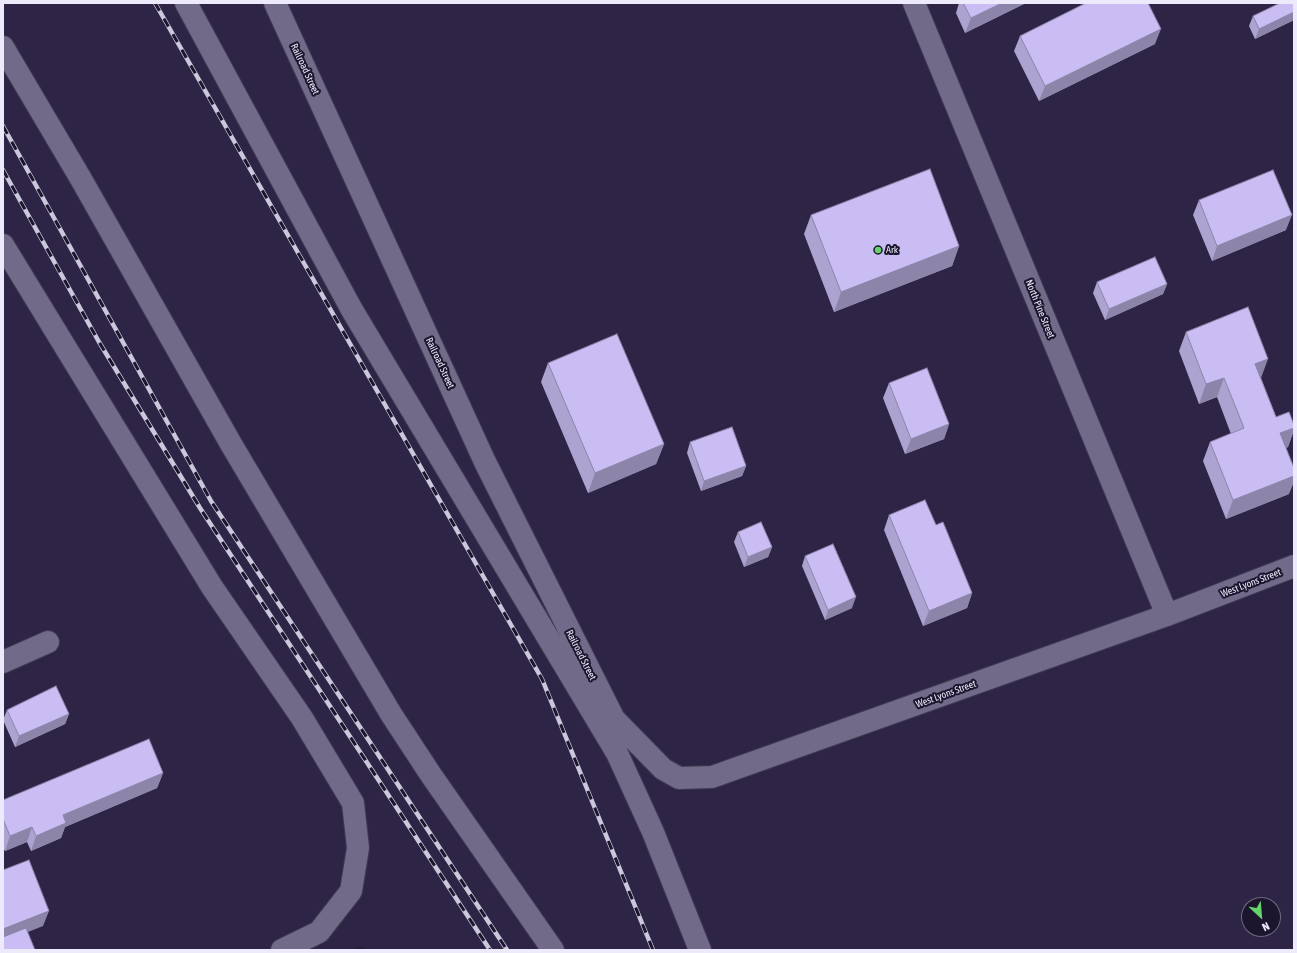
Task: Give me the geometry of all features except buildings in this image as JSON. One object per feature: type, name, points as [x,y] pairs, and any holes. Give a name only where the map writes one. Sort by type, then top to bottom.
[{"type":"street","points":[[186,3],[352,310],[617,753],[653,832],[700,950]]},
{"type":"street","name":"Railroad Street","points":[[275,3],[485,462],[614,719]]},
{"type":"street","name":"North Pine Street","points":[[914,3],[1167,615]]},
{"type":"street","points":[[3,46],[81,179],[231,444],[391,714],[430,775],[553,950]]},
{"type":"street","points":[[3,245],[212,587],[302,718],[353,803],[358,848],[350,891],[319,932],[282,950]]},
{"type":"street","name":"West Lyons Street","points":[[614,719],[663,769],[678,778],[712,777],[1167,615],[1294,566]]},
{"type":"street","points":[[3,662],[48,642]]},
{"type":"shaded area","points":[[3,3],[1294,3],[1294,950],[368,950],[361,946],[354,950],[3,950]]},
{"type":"railway","points":[[155,3],[542,679],[653,950]]},
{"type":"railway","points":[[3,126],[211,501],[507,950]]},
{"type":"railway","points":[[3,170],[99,342],[200,508],[490,950]]},
{"type":"place","name":"Ark","points":[[878,250]]}]
